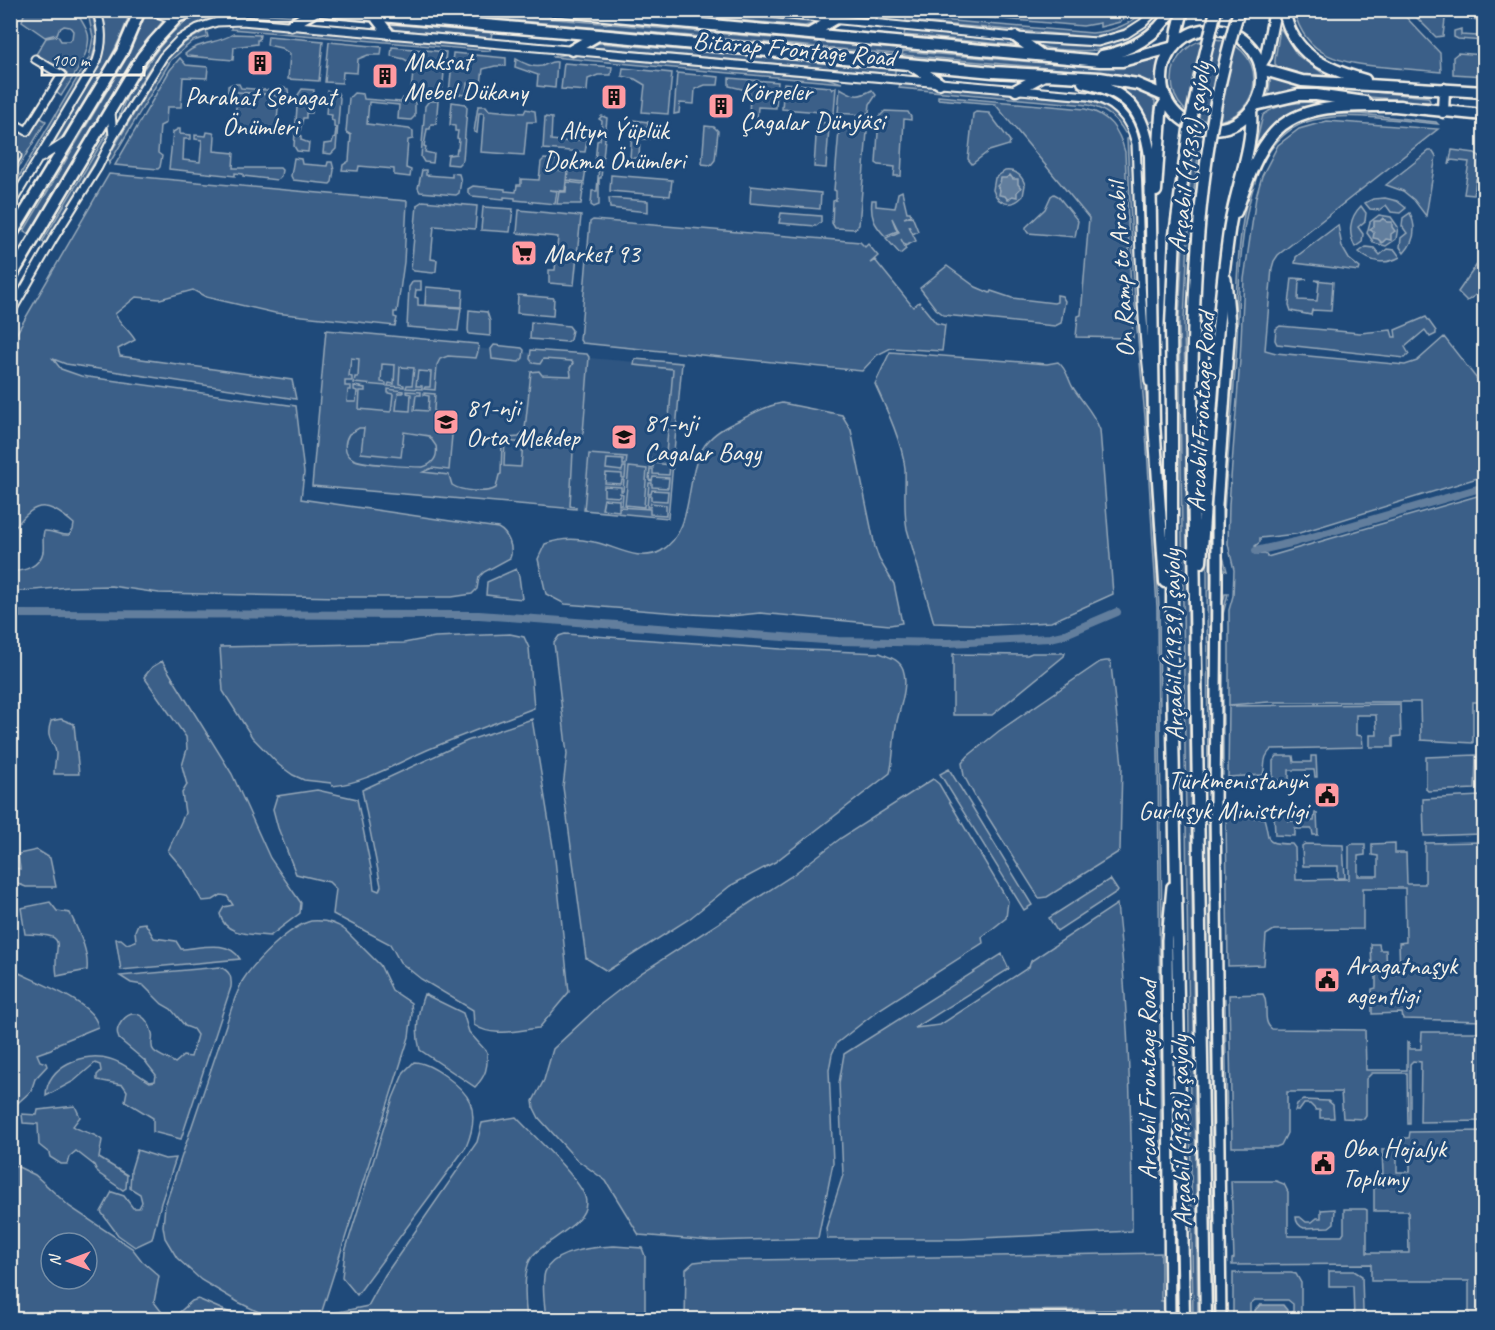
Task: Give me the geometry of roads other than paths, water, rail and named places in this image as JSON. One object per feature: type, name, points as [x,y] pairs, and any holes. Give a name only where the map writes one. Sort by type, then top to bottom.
[{"type":"main road","points":[[10,237],[122,51],[140,10]]},
{"type":"main road","points":[[155,10],[168,16],[178,16],[194,10]]},
{"type":"main road","points":[[551,10],[1100,61],[1122,61],[1175,45],[1191,34],[1207,29],[1224,30],[1240,38],[1253,50],[1261,67],[1302,81],[1485,92]]},
{"type":"main road","points":[[1063,57],[1101,56],[1130,49],[1156,30],[1172,10]]},
{"type":"main road","points":[[1183,10],[1175,45],[1163,70],[1162,83],[1166,98],[1174,112],[1185,122],[1198,127],[1213,129],[1227,127],[1240,120],[1253,108],[1290,96],[1316,95],[1443,112],[1485,115]]},
{"type":"main road","name":"Arçabil (1939) şaýoly","points":[[1184,1320],[1172,677],[1171,325],[1175,234],[1189,130],[1216,10]]},
{"type":"main road","name":"Arçabil (1939) şaýoly","points":[[1206,1320],[1192,406],[1193,301],[1198,216],[1210,134],[1220,78],[1239,10]]},
{"type":"main road","points":[[1196,634],[1229,229],[1252,127],[1253,108],[1261,87],[1261,67],[1266,56],[1275,10]]},
{"type":"main road","points":[[1284,10],[1293,39],[1307,54],[1320,63],[1365,80],[1404,87]]},
{"type":"main road","points":[[291,25],[314,11],[374,15],[993,72],[1118,80],[1137,84],[1166,98]]},
{"type":"main road","points":[[374,15],[388,33]]},
{"type":"main road","points":[[10,279],[148,48],[178,16]]},
{"type":"main road","points":[[809,34],[835,19]]},
{"type":"main road","points":[[573,50],[599,35]]},
{"type":"main road","points":[[1016,37],[1042,55]]},
{"type":"main road","points":[[909,63],[939,83]]},
{"type":"main road","points":[[1016,90],[1043,75],[1110,89],[1120,95],[1137,113],[1147,135],[1150,156],[1154,423],[1172,677]]},
{"type":"main road","points":[[1443,112],[1444,89]]},
{"type":"main road","points":[[1151,261],[1160,122],[1166,98]]},
{"type":"main road","points":[[1229,229],[1254,165],[1273,134],[1281,126],[1309,113],[1330,109],[1401,106]]},
{"type":"street","name":"Bitarap Frontage Road","points":[[736,10],[1016,37],[1085,41],[1109,40],[1133,30],[1156,10]]},
{"type":"street","points":[[871,22],[872,10]]},
{"type":"street","points":[[10,206],[97,61],[102,41],[98,14]]},
{"type":"street","name":"Bitarap Frontage Road","points":[[10,314],[157,66],[171,48],[187,34],[207,25],[227,21],[388,33],[1095,98],[1110,104],[1126,117]]},
{"type":"street","points":[[10,121],[27,131],[62,75],[34,59]]},
{"type":"street","points":[[111,112],[113,137]]},
{"type":"street","name":"On Ramp to Arcabil","points":[[1126,117],[1136,144],[1138,255],[1144,346],[1154,423]]},
{"type":"street","points":[[39,159],[69,140]]},
{"type":"street","points":[[10,167],[17,156]]},
{"type":"street","name":"Arcabil Frontage Road","points":[[1221,1320],[1215,854],[1217,583],[1215,551],[1230,324],[1225,263]]},
{"type":"street","name":"Arcabil Frontage Road","points":[[1170,1320],[1167,940],[1176,840]]},
{"type":"waterway","points":[[1256,551],[1295,542],[1484,487]]},
{"type":"waterway","points":[[10,614],[479,615],[838,641],[948,643],[1050,638],[1063,635],[1117,612]]},
{"type":"place","name":"Parahat Senagat Önümleri","points":[[260,63]]},
{"type":"place","name":"Maksat Mebel Dükany","points":[[385,76]]},
{"type":"place","name":"Altyn Ýüplük Dokma Önümleri","points":[[614,97]]},
{"type":"place","name":"Körpeler Çagalar Dünýäsi","points":[[721,106]]},
{"type":"place","name":"Market 93","points":[[524,253]]},
{"type":"place","name":"81-nji Orta Mekdep","points":[[446,422]]},
{"type":"place","name":"81-nji Cagalar Bagy","points":[[624,437]]},
{"type":"place","name":"Türkmenistanyň Gurluşyk Ministrligi","points":[[1327,795]]},
{"type":"place","name":"Aragatnaşyk agentligi","points":[[1327,980]]},
{"type":"place","name":"Oba Hojalyk Toplumy","points":[[1323,1163]]}]
